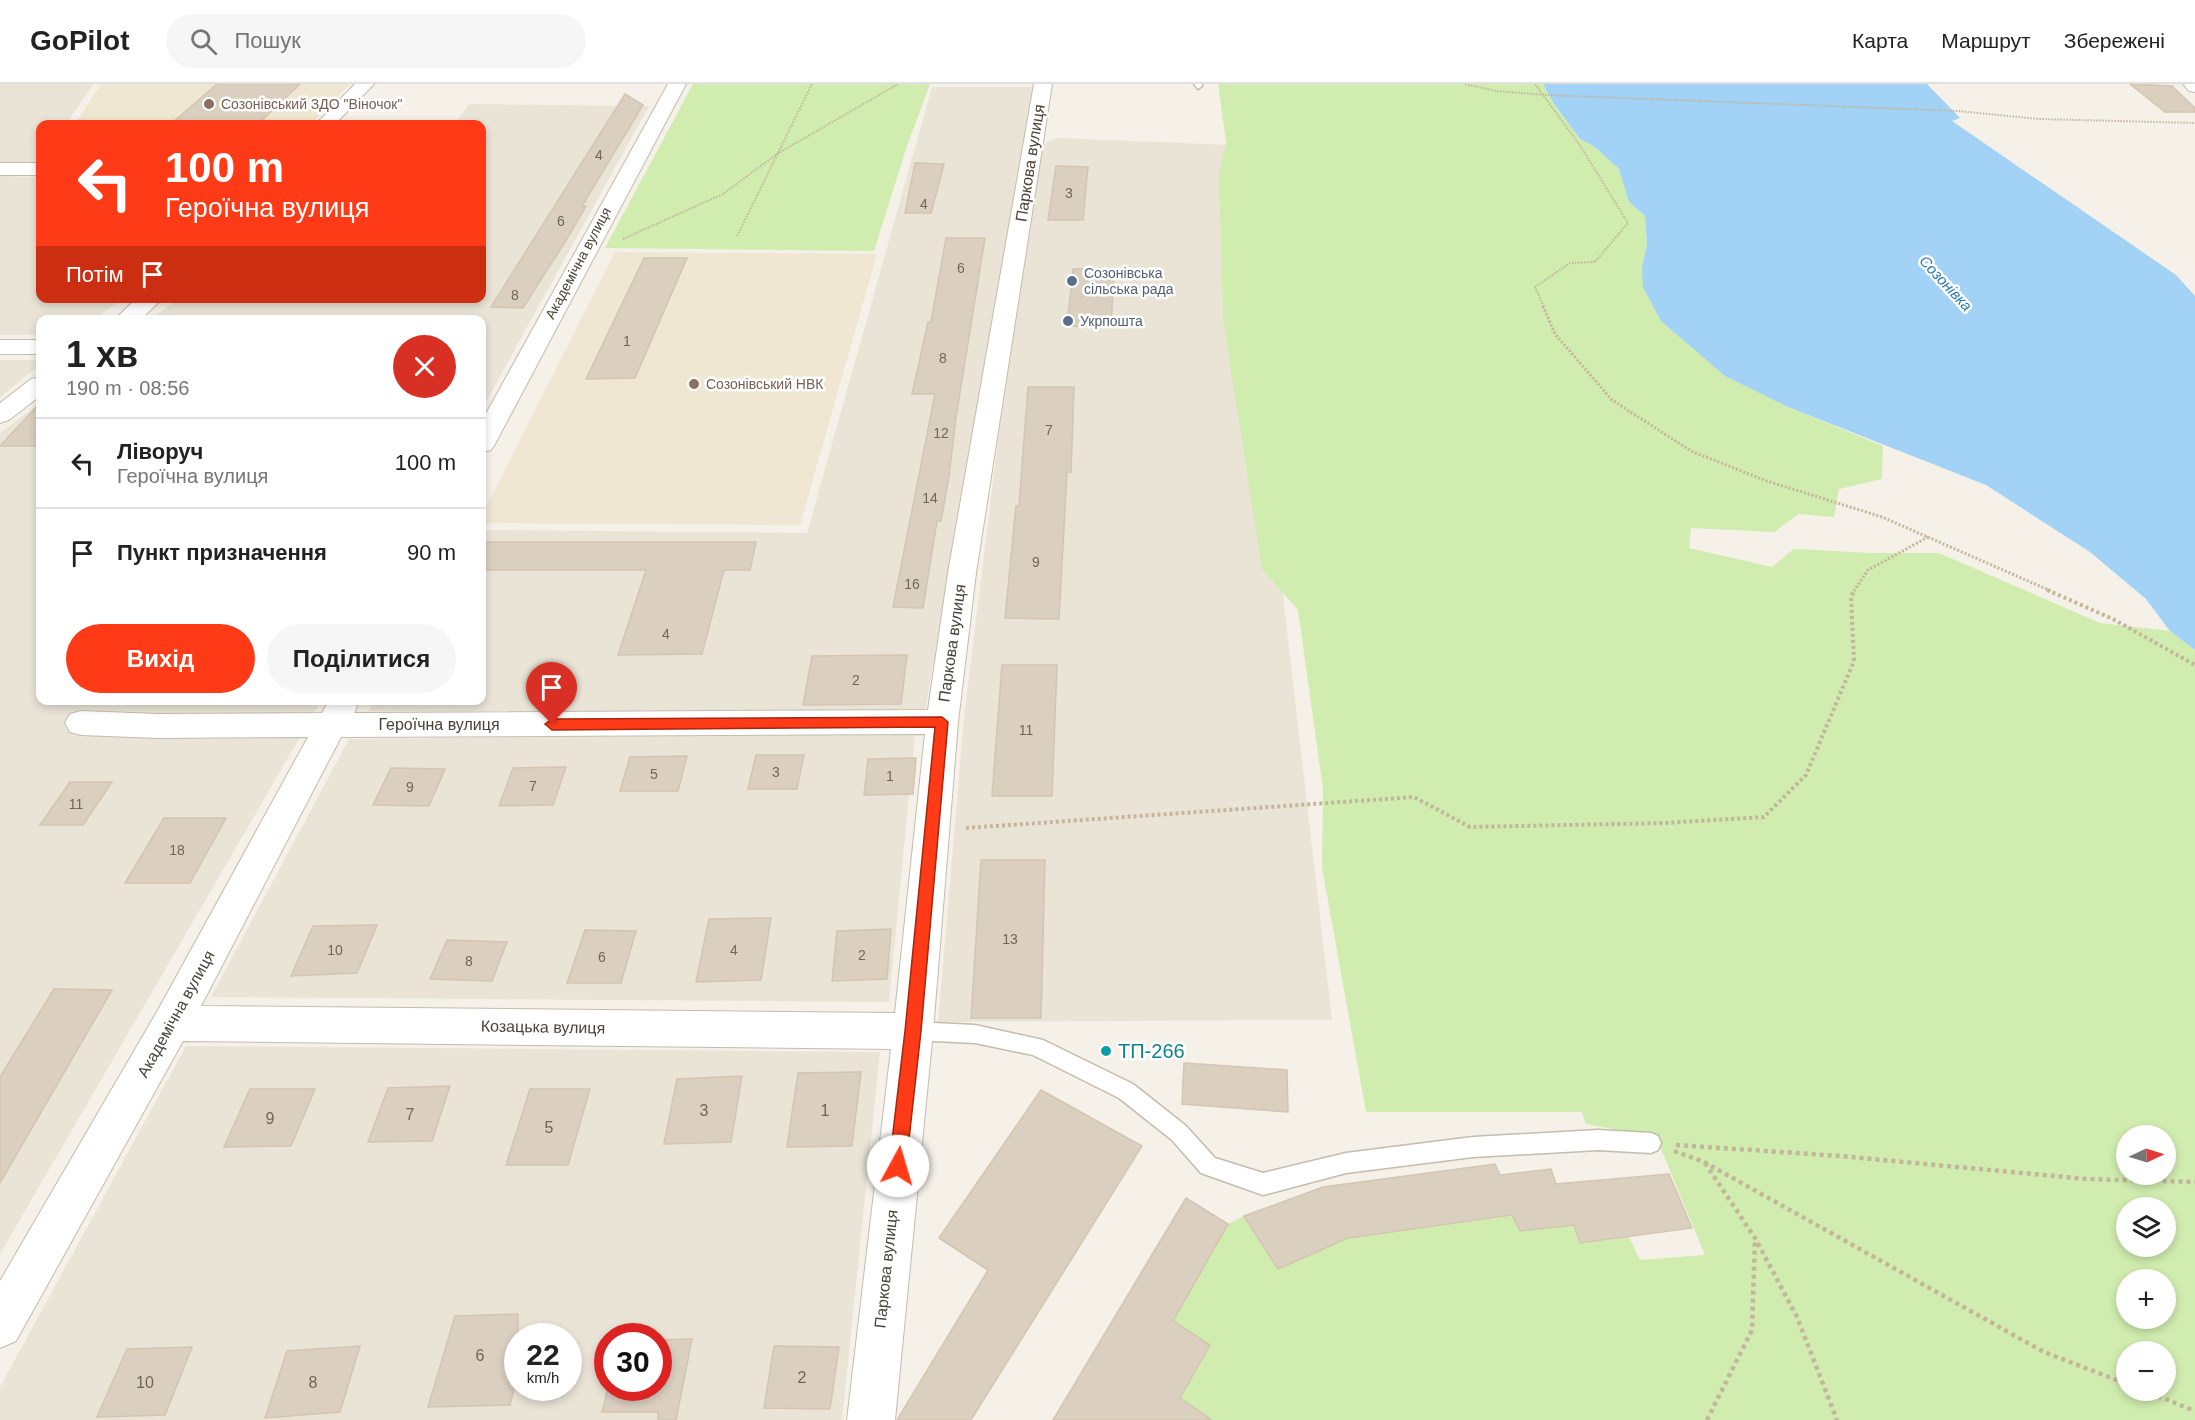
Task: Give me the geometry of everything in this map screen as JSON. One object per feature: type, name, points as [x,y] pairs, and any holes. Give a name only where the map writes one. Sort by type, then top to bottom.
[{"type":"street","points":[[329,120],[365,84]]},
{"type":"street","name":"Академічна вулиця","points":[[486,436],[581,257],[677,84]]},
{"type":"street","name":"Паркова вулиця","points":[[871,1420],[913,1031],[942,722],[962,573],[1043,84]]},
{"type":"street","points":[[0,169],[36,169]]},
{"type":"street","points":[[131,315],[146,303]]},
{"type":"street","points":[[0,347],[36,347]]},
{"type":"street","points":[[0,415],[36,387]]},
{"type":"street","name":"Академічна вулиця","points":[[0,1324],[172,1023],[338,712]]},
{"type":"street","name":"Героїчна вулиця","points":[[81,723],[158,726],[338,712],[586,724],[942,722]]},
{"type":"street","name":"Козацька вулиця","points":[[172,1023],[913,1031]]},
{"type":"lane","points":[[913,1031],[975,1034],[1036,1046],[1126,1091],[1179,1133],[1208,1166],[1263,1184],[1346,1163],[1473,1147],[1598,1140],[1651,1143]]},
{"type":"path","points":[[737,236],[812,84]]},
{"type":"path","points":[[581,257],[723,194],[777,154],[898,84]]},
{"type":"path","points":[[1465,84],[1496,91],[1544,95],[1958,111],[2039,118],[2195,123]]},
{"type":"path","points":[[1535,84],[1581,147],[1628,223],[1595,262],[1570,263],[1535,287],[1555,334],[1612,400],[1691,451],[1764,480],[1882,517],[2113,619],[2195,665]]},
{"type":"path","points":[[932,830],[1414,797],[1470,826],[1664,823],[1764,817],[1806,775],[1854,661],[1851,596],[1868,570],[1928,537]]},
{"type":"path","points":[[1651,1143],[1704,1162],[2044,1352],[2116,1380]]},
{"type":"path","points":[[1651,1143],[1839,1156],[2086,1179],[2195,1182]]},
{"type":"path","points":[[1704,1162],[1755,1238],[1797,1317],[1837,1420]]},
{"type":"path","points":[[1707,1420],[1752,1330],[1755,1238]]},
{"type":"path","points":[[2170,1401],[2195,1411]]},
{"type":"shaded area","points":[[0,84],[93,84],[69,120],[36,120],[36,164],[0,163]]},
{"type":"shaded area","name":"Созонівський ЗДО \"Віночок\"","points":[[101,84],[350,84],[315,120],[78,120]]},
{"type":"shaded area","points":[[932,87],[1033,87],[925,711],[369,711],[372,705],[486,705],[486,530],[807,533]]},
{"type":"shaded area","points":[[469,104],[649,106],[486,402],[486,315],[156,315],[172,303],[486,303],[486,120],[458,120]]},
{"type":"shaded area","points":[[1057,138],[1231,145],[1332,1020],[938,1022],[964,718],[1012,328],[1040,146]]},
{"type":"shaded area","points":[[0,176],[36,177],[36,303],[116,303],[100,315],[36,315],[36,335],[0,335]]},
{"type":"shaded area","name":"Созонівський НВК","points":[[615,252],[877,254],[800,525],[486,523],[486,507]]},
{"type":"shaded area","points":[[0,360],[36,360],[36,368],[0,397]]},
{"type":"shaded area","points":[[36,406],[36,705],[319,705],[0,1254],[0,433]]},
{"type":"shaded area","points":[[915,734],[889,1002],[211,997],[349,739]]},
{"type":"shaded area","points":[[186,1046],[880,1052],[842,1420],[0,1420],[0,1387]]},
{"type":"green space","points":[[693,84],[930,84],[907,146],[874,251],[605,248]]},
{"type":"green space","points":[[1218,84],[1543,84],[1554,104],[1580,139],[1595,147],[1619,169],[1629,202],[1645,216],[1647,244],[1642,268],[1788,407],[1883,446],[1882,479],[1839,489],[1834,517],[1799,514],[1774,532],[1691,528],[1689,548],[1772,567],[1794,549],[1873,553],[1939,553],[2100,623],[2170,631],[2195,650],[2195,1420],[1188,1420],[1180,1398],[1210,1345],[1173,1321],[1228,1224],[1244,1216],[1278,1269],[1348,1238],[1512,1216],[1520,1231],[1574,1225],[1580,1243],[1629,1237],[1640,1260],[1705,1255],[1656,1137],[1586,1124],[1582,1112],[1366,1112],[1322,867],[1323,789],[1298,610],[1262,569],[1223,319],[1219,174],[1226,142]]},
{"type":"water","name":"Созонівка","points":[[1543,84],[1927,84],[1960,118],[1952,121],[2176,275],[2195,296],[2195,650],[2170,631],[2146,599],[2090,552],[1986,485],[1788,407],[1725,376],[1661,321],[1643,287],[1642,268],[1647,244],[1645,216],[1629,202],[1619,169],[1595,147],[1580,139],[1554,104]]},
{"type":"building","points":[[217,84],[300,84],[262,120],[176,120]]},
{"type":"building","points":[[2130,84],[2172,86],[2195,108],[2195,112],[2165,112]]},
{"type":"building","points":[[625,94],[643,105],[582,206],[586,206],[568,237],[523,308],[491,307]]},
{"type":"building","points":[[915,163],[944,164],[931,213],[905,213]]},
{"type":"building","points":[[1056,166],[1088,167],[1083,220],[1048,220]]},
{"type":"building","points":[[946,238],[985,238],[956,417],[949,476],[941,521],[937,521],[923,608],[893,607],[935,394],[912,394],[928,322],[931,322]]},
{"type":"building","points":[[644,258],[687,258],[635,378],[586,379]]},
{"type":"building","points":[[1073,269],[1114,269],[1111,327],[1067,326]]},
{"type":"building","points":[[1028,387],[1074,387],[1071,472],[1067,472],[1059,619],[1005,618],[1016,506],[1019,506]]},
{"type":"building","points":[[36,407],[36,446],[0,446]]},
{"type":"building","points":[[486,542],[756,542],[750,570],[724,570],[702,654],[618,655],[646,570],[486,570]]},
{"type":"building","points":[[907,655],[901,704],[803,705],[812,656]]},
{"type":"building","points":[[1002,665],[1057,665],[1052,796],[992,796]]},
{"type":"building","points":[[756,755],[804,755],[797,789],[748,789]]},
{"type":"building","points":[[687,756],[678,791],[620,791],[630,757]]},
{"type":"building","points":[[916,758],[913,794],[864,795],[868,759]]},
{"type":"building","points":[[566,767],[553,805],[499,806],[513,768]]},
{"type":"building","points":[[391,768],[445,769],[429,806],[373,805]]},
{"type":"building","points":[[70,782],[112,782],[83,825],[40,825]]},
{"type":"building","points":[[164,818],[226,818],[190,883],[125,883]]},
{"type":"building","points":[[981,860],[1045,860],[1041,1018],[971,1018]]},
{"type":"building","points":[[771,918],[761,980],[696,982],[709,919]]},
{"type":"building","points":[[377,925],[357,973],[291,976],[313,926]]},
{"type":"building","points":[[891,929],[887,979],[832,981],[837,931]]},
{"type":"building","points":[[585,930],[636,931],[621,983],[567,983]]},
{"type":"building","points":[[447,940],[507,942],[492,981],[430,979]]},
{"type":"building","points":[[54,989],[112,990],[0,1183],[0,1077]]},
{"type":"building","points":[[1184,1063],[1287,1070],[1288,1112],[1182,1104]]},
{"type":"building","points":[[861,1072],[852,1146],[787,1147],[798,1073]]},
{"type":"building","points":[[742,1076],[731,1142],[664,1144],[677,1079]]},
{"type":"building","points":[[450,1086],[432,1141],[368,1142],[388,1088]]},
{"type":"building","points":[[250,1089],[315,1089],[291,1146],[224,1147]]},
{"type":"building","points":[[530,1089],[590,1089],[568,1165],[506,1165]]},
{"type":"building","points":[[1041,1090],[1142,1146],[971,1420],[897,1420],[988,1270],[939,1238]]},
{"type":"building","points":[[1495,1164],[1500,1175],[1551,1169],[1556,1184],[1669,1174],[1692,1228],[1580,1243],[1574,1225],[1520,1231],[1512,1215],[1348,1238],[1278,1269],[1244,1216],[1323,1187]]},
{"type":"building","points":[[1186,1198],[1228,1224],[1173,1321],[1210,1345],[1180,1398],[1212,1420],[1053,1420]]},
{"type":"building","points":[[518,1314],[518,1323],[504,1323],[504,1401],[511,1401],[510,1405],[428,1407],[455,1316]]},
{"type":"building","points":[[692,1339],[676,1420],[658,1420],[658,1412],[602,1412],[605,1401],[672,1401],[672,1340]]},
{"type":"building","points":[[360,1346],[340,1412],[265,1418],[287,1351]]},
{"type":"building","points":[[774,1346],[839,1347],[830,1409],[764,1408]]},
{"type":"building","points":[[192,1347],[165,1415],[97,1417],[127,1349]]},
{"type":"place","name":"Созонівський ЗДО \"Віночок\"","points":[[209,104]]},
{"type":"place","name":"Созонівська сільська рада","points":[[1072,281]]},
{"type":"place","name":"Укрпошта","points":[[1068,321]]},
{"type":"place","name":"Созонівський НВК","points":[[694,384]]},
{"type":"place","name":"ТП-266","points":[[1106,1051]]},
{"type":"route","points":[[552,724],[942,722],[898,1166]]}]
